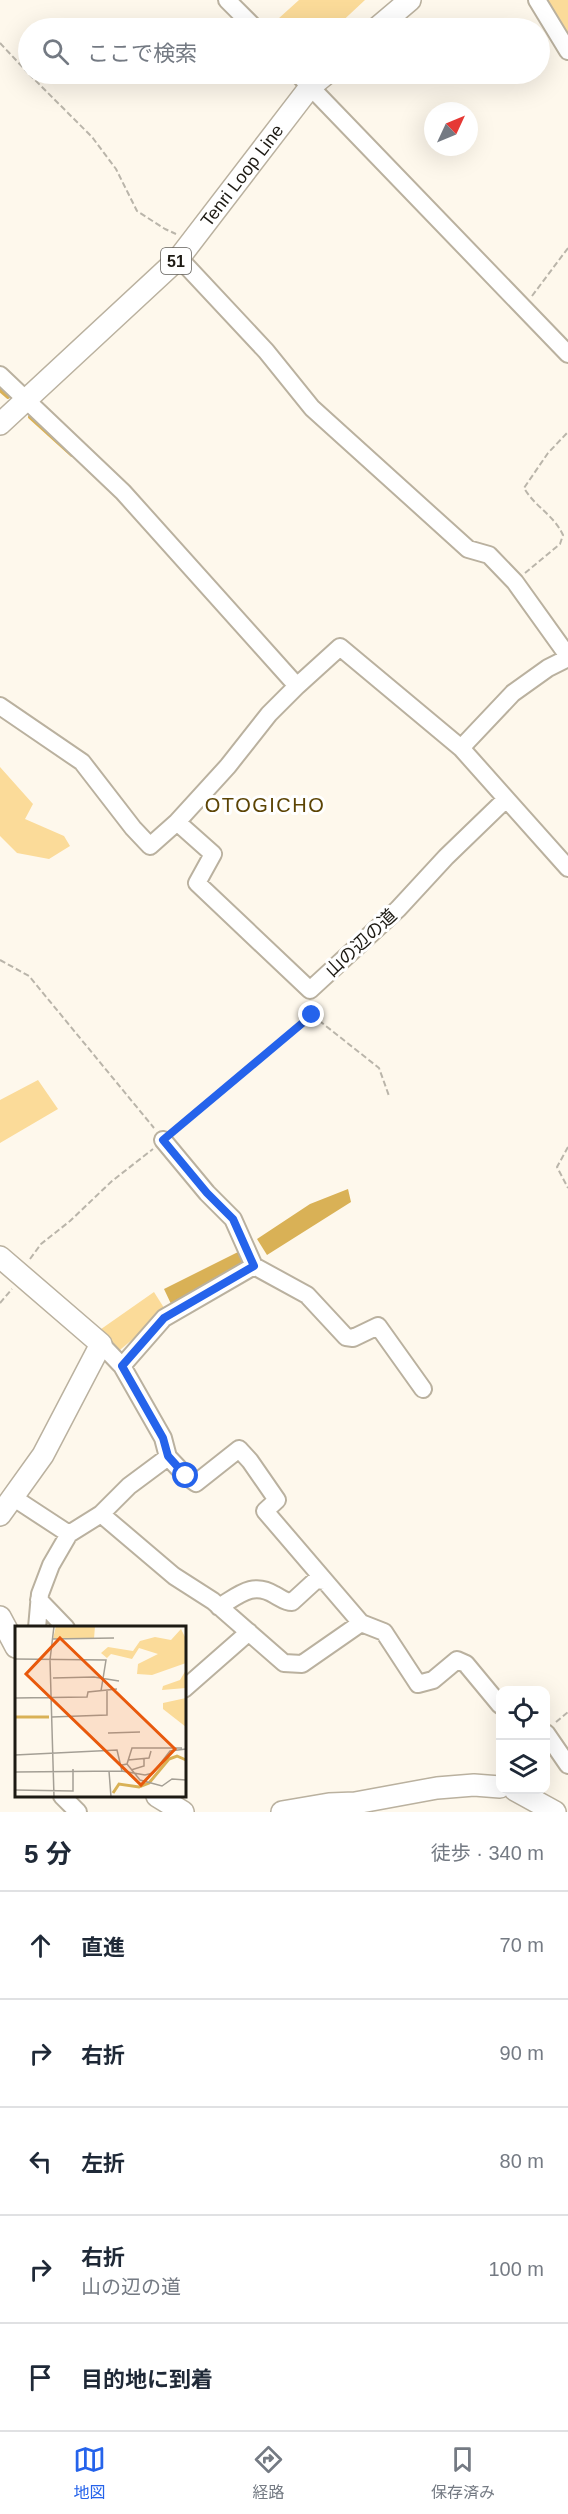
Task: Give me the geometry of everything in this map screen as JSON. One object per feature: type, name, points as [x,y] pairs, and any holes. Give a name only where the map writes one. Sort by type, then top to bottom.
[{"type":"main road","points":[[389,18],[410,0]]},
{"type":"main road","name":"Tenri Loop Line","points":[[0,424],[179,258],[194,241],[307,84]]},
{"type":"main road","points":[[0,1257],[101,1344],[43,1455],[0,1515]]},
{"type":"main road","points":[[0,1617],[15,1645]]},
{"type":"main road","points":[[282,1812],[329,1804],[356,1803],[436,1788],[474,1785],[496,1787]]},
{"type":"main road","points":[[522,1794],[555,1812]]},
{"type":"main road","points":[[159,1797],[183,1812]]},
{"type":"street","points":[[227,0],[245,18]]},
{"type":"street","points":[[537,0],[548,18]]},
{"type":"street","points":[[550,21],[568,51]]},
{"type":"street","points":[[317,84],[568,354]]},
{"type":"street","points":[[179,258],[266,351],[312,408],[468,549],[489,555],[515,582],[568,657],[513,693],[461,748]]},
{"type":"street","points":[[0,375],[123,492],[297,686]]},
{"type":"street","points":[[0,706],[82,762],[133,828],[150,846],[177,822],[228,766],[269,714],[340,647],[461,748],[568,868]]},
{"type":"street","name":"山の辺の道","points":[[310,990],[398,909],[446,857],[506,799]]},
{"type":"street","points":[[177,822],[213,854],[197,883],[310,990]]},
{"type":"street","points":[[163,1140],[207,1193],[233,1219],[254,1266],[307,1295],[346,1337],[353,1338],[378,1326],[423,1389]]},
{"type":"street","points":[[122,1366],[164,1318],[254,1266]]},
{"type":"street","points":[[101,1344],[122,1366],[163,1438],[168,1456],[186,1476],[196,1483],[239,1449],[277,1500],[265,1511],[361,1623],[384,1632],[418,1684],[433,1680],[457,1660],[466,1664],[496,1699]]},
{"type":"street","points":[[37,1626],[39,1600],[51,1565],[69,1534],[102,1514],[129,1486],[168,1456]]},
{"type":"street","points":[[14,1498],[69,1534]]},
{"type":"street","points":[[102,1514],[174,1576],[219,1607],[284,1663],[302,1664],[361,1623]]},
{"type":"street","points":[[219,1607],[250,1588],[265,1588],[286,1602],[292,1602],[316,1580],[325,1581]]},
{"type":"street","points":[[39,1600],[64,1626]]},
{"type":"street","points":[[186,1687],[249,1632]]},
{"type":"street","points":[[550,1731],[568,1765]]},
{"type":"street","points":[[63,1797],[78,1812]]},
{"type":"path","points":[[0,43],[18,62]]},
{"type":"path","points":[[40,84],[92,137],[116,169],[137,211],[165,229],[194,241]]},
{"type":"path","points":[[523,307],[568,248]]},
{"type":"path","points":[[515,582],[560,544],[563,535],[557,522],[529,497],[524,488],[548,453],[568,432]]},
{"type":"path","points":[[0,960],[29,976],[163,1140]]},
{"type":"path","name":"山の辺の道","points":[[310,990],[312,1015]]},
{"type":"path","points":[[24,1276],[28,1262],[40,1244],[70,1221],[112,1181],[312,1015],[379,1068],[388,1095]]},
{"type":"path","points":[[568,1147],[557,1167],[568,1188]]},
{"type":"path","points":[[550,1728],[568,1712]]},
{"type":"shaded area","points":[[299,0],[365,0],[346,18],[279,18]]},
{"type":"shaded area","points":[[546,0],[568,0],[568,33]]},
{"type":"shaded area","points":[[0,767],[33,804],[25,819],[64,836],[70,846],[49,859],[17,853],[0,836]]},
{"type":"shaded area","points":[[38,1080],[58,1109],[0,1143],[0,1100]]},
{"type":"shaded area","points":[[348,1189],[351,1202],[267,1255],[257,1239],[310,1204]]},
{"type":"shaded area","points":[[240,1251],[244,1264],[172,1306],[164,1289]]},
{"type":"shaded area","points":[[154,1292],[166,1311],[114,1355],[94,1334]]},
{"type":"waterway","points":[[0,390],[8,397]]},
{"type":"waterway","points":[[30,417],[72,455]]},
{"type":"district","name":"OTOGICHO","points":[[265,805]]},
{"type":"route","points":[[186,1476],[168,1456],[163,1438],[122,1366],[164,1318],[254,1266],[233,1219],[207,1193],[163,1140],[312,1015]]}]
